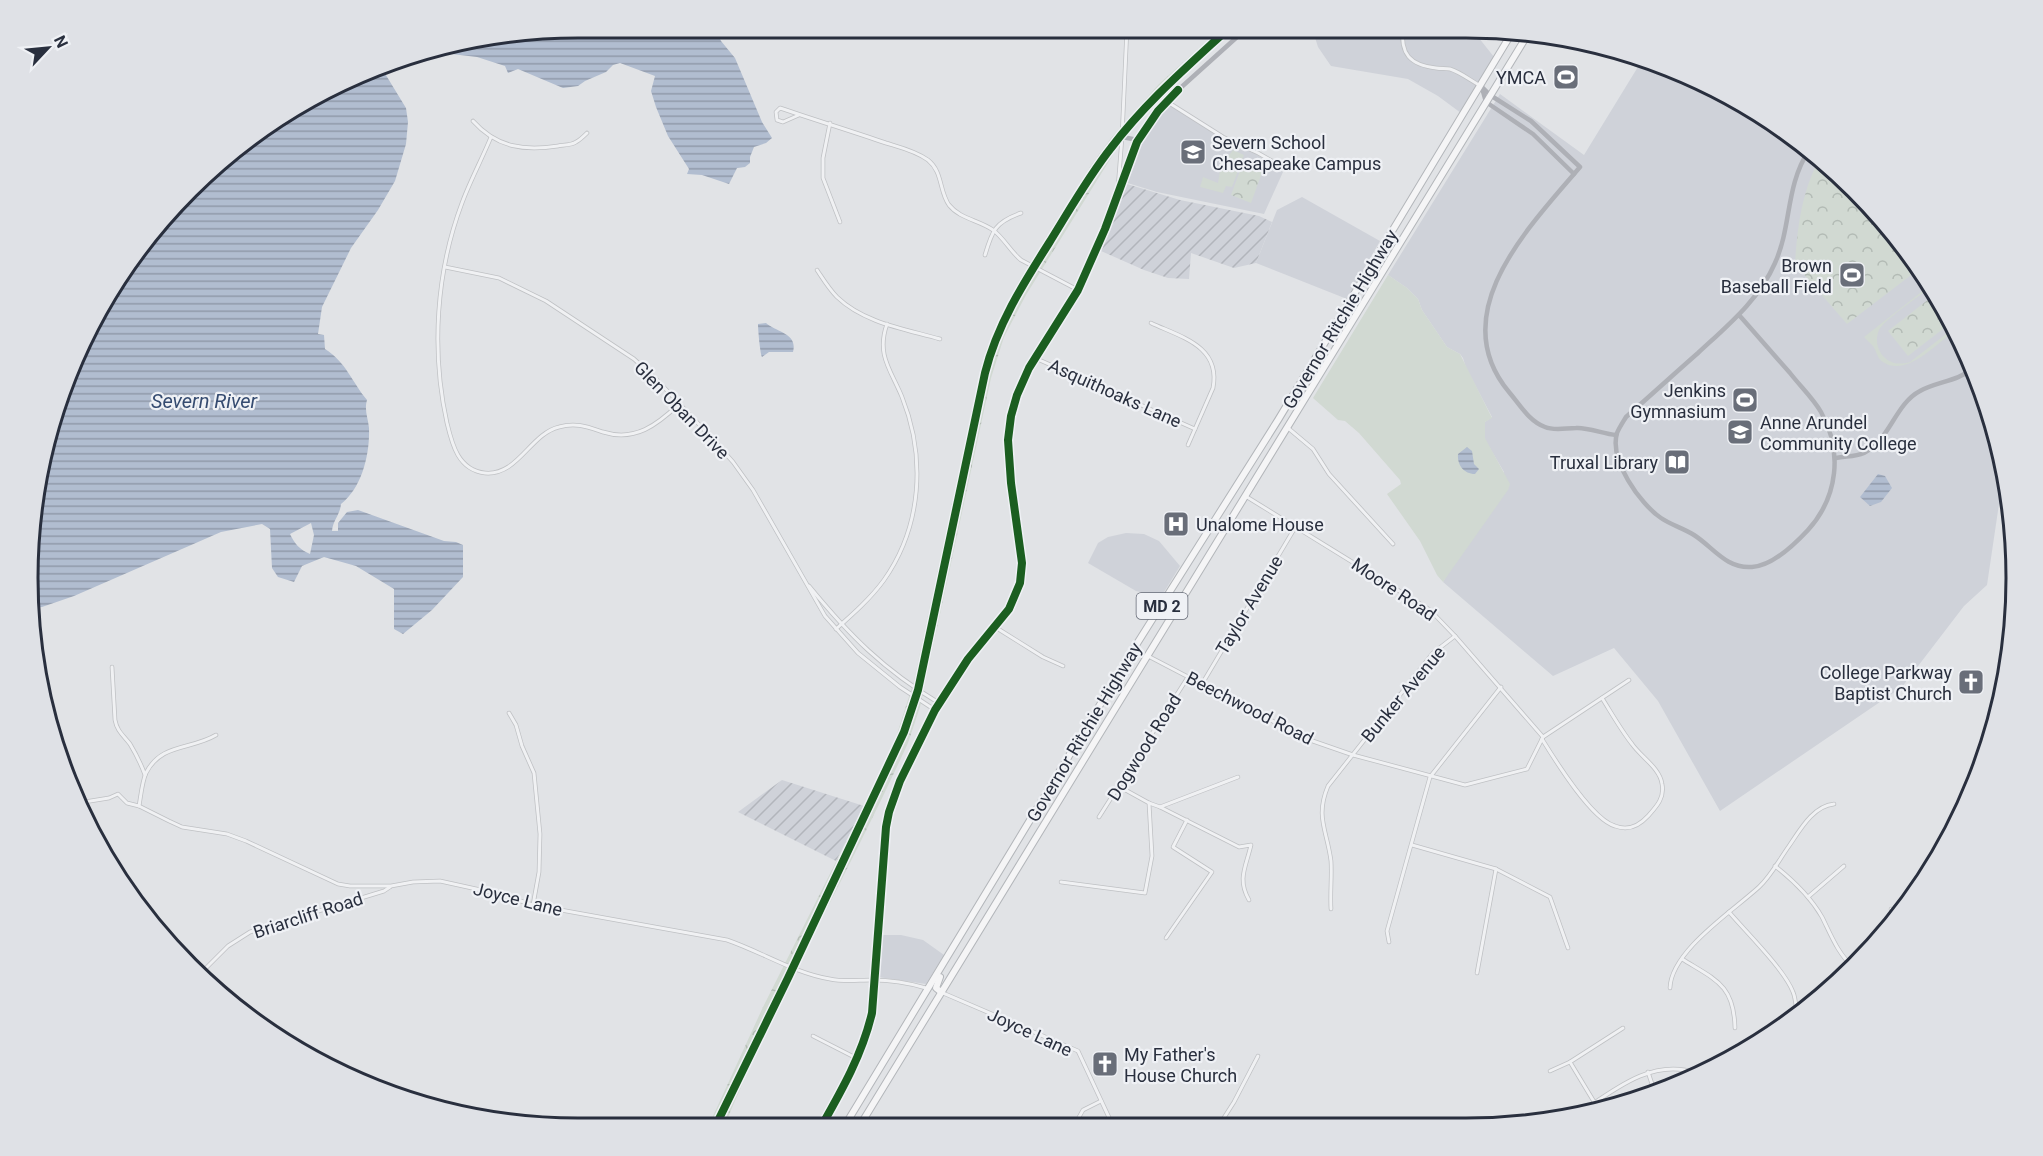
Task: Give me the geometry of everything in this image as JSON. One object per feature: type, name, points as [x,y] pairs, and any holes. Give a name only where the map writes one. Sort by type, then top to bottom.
[{"type":"highway","name":"Governor Ritchie Highway","points":[[849,1118],[1138,642],[1262,445],[1508,40]]},
{"type":"highway","name":"Governor Ritchie Highway","points":[[865,1118],[1524,41]]},
{"type":"highway","points":[[1262,445],[1272,451]]},
{"type":"highway","points":[[1086,731],[1096,740]]},
{"type":"highway","points":[[941,992],[938,991],[936,985],[950,954]]},
{"type":"highway","points":[[927,1016],[934,996],[928,989]]},
{"type":"street","points":[[1118,192],[1127,38]]},
{"type":"street","points":[[826,1118],[858,1059],[872,1013],[888,814],[900,781],[940,703],[968,659],[1013,602],[1020,583],[1022,563],[1011,483],[1009,425],[1017,395],[1035,358],[1078,290],[1096,251],[1138,140],[1166,101],[1236,38]]},
{"type":"street","points":[[1403,38],[1403,48],[1414,62],[1435,68],[1450,69],[1481,86],[1490,95],[1531,121],[1580,167],[1530,224],[1512,250],[1496,281],[1487,315],[1486,343],[1490,363],[1499,380],[1533,421],[1547,429],[1579,427],[1617,435]]},
{"type":"street","points":[[1481,86],[1486,102],[1533,134],[1574,174]]},
{"type":"street","points":[[1166,101],[1233,143],[1245,146],[1284,168]]},
{"type":"street","points":[[799,115],[783,122],[777,120],[776,112],[780,108],[830,123],[922,156],[938,171],[945,198],[953,209],[993,230],[1021,260],[1078,290]]},
{"type":"street","points":[[473,121],[492,137],[517,148],[529,149],[575,143],[587,133]]},
{"type":"street","points":[[830,123],[822,158],[823,178],[840,222]]},
{"type":"street","points":[[492,137],[462,203],[445,267],[440,299],[438,338],[441,388],[452,443],[463,463],[484,473],[507,468],[545,433],[566,425],[588,426],[615,435],[635,434],[662,420],[679,404]]},
{"type":"street","points":[[1122,137],[1138,140]]},
{"type":"street","points":[[1739,315],[1817,406],[1831,432],[1836,458],[1832,490],[1818,518],[1776,557],[1752,567],[1732,563],[1721,557],[1694,535],[1665,521],[1650,510],[1624,474],[1618,455],[1617,435],[1626,417],[1739,315],[1758,293],[1776,263],[1783,240],[1795,177],[1805,158]]},
{"type":"street","points":[[985,255],[993,230],[1005,220],[1021,213]]},
{"type":"street","name":"Glen Oban Drive","points":[[445,267],[499,278],[546,301],[634,359],[658,381],[728,456],[753,490],[825,616],[836,629],[858,653],[880,671],[936,710]]},
{"type":"street","points":[[817,270],[834,294],[851,308],[887,324],[940,339]]},
{"type":"street","points":[[1151,323],[1203,348],[1213,366],[1215,379],[1213,388],[1188,445]]},
{"type":"street","points":[[836,629],[884,579],[902,546],[915,508],[918,473],[915,442],[904,403],[883,355],[883,334],[887,324]]},
{"type":"street","name":"Asquithoaks Lane","points":[[1035,358],[1195,429]]},
{"type":"street","points":[[1836,458],[1867,452],[1877,443],[1910,398],[1920,391],[1965,373]]},
{"type":"street","points":[[1288,428],[1313,449],[1329,474],[1393,544]]},
{"type":"street","name":"Moore Road","points":[[1245,496],[1430,610],[1501,687],[1542,738],[1567,778],[1606,822],[1615,827],[1626,828],[1642,822],[1660,800],[1662,784],[1658,774],[1622,730],[1602,698]]},
{"type":"street","name":"Taylor Avenue","points":[[1202,684],[1296,526]]},
{"type":"street","name":"Glen Oban Drive","points":[[804,579],[863,648],[885,666],[940,703]]},
{"type":"street","points":[[995,627],[1063,666]]},
{"type":"street","name":"Bunker Avenue","points":[[1331,909],[1329,892],[1331,862],[1322,818],[1322,800],[1328,786],[1433,653],[1455,636]]},
{"type":"street","points":[[858,653],[863,648]]},
{"type":"street","name":"Beechwood Road","points":[[1148,656],[1307,739],[1353,755],[1465,785],[1527,769],[1542,738]]},
{"type":"street","points":[[880,671],[885,666]]},
{"type":"street","points":[[112,667],[117,728],[136,756],[145,775]]},
{"type":"street","name":"Dogwood Road","points":[[1099,818],[1188,677]]},
{"type":"street","points":[[1542,738],[1629,680]]},
{"type":"street","points":[[1389,942],[1387,931],[1430,777],[1501,687]]},
{"type":"street","points":[[508,713],[516,725],[534,773],[540,834],[539,872],[533,905]]},
{"type":"street","points":[[139,806],[145,775],[153,762],[166,752],[205,741],[216,735]]},
{"type":"street","points":[[1160,807],[1238,777]]},
{"type":"street","points":[[1119,788],[1239,847],[1251,845],[1242,888],[1249,900]]},
{"type":"street","name":"Joyce Lane","points":[[86,802],[110,798],[118,794],[128,803],[182,826],[227,834],[246,841],[338,884],[391,886],[440,881],[499,894],[533,905],[727,940],[750,948],[796,970],[828,979],[875,980],[928,989]]},
{"type":"street","points":[[1061,882],[1145,893],[1152,856],[1149,802]]},
{"type":"street","points":[[1670,988],[1672,975],[1693,944],[1761,885],[1808,819],[1825,805],[1834,804]]},
{"type":"street","points":[[1166,938],[1212,872],[1173,847],[1186,820]]},
{"type":"street","points":[[1412,845],[1496,869],[1550,897],[1568,948]]},
{"type":"street","points":[[1775,866],[1794,881],[1808,897],[1837,949],[1847,960]]},
{"type":"street","points":[[1808,897],[1844,866]]},
{"type":"street","points":[[1478,974],[1496,869]]},
{"type":"street","name":"Briarcliff Road","points":[[205,969],[228,946],[250,932],[384,891],[391,886]]},
{"type":"street","points":[[1729,912],[1790,985],[1796,1006]]},
{"type":"street","points":[[1682,959],[1721,984],[1731,998],[1735,1028]]},
{"type":"street","name":"Joyce Lane","points":[[941,992],[1078,1051],[1109,1118]]},
{"type":"street","points":[[1550,1071],[1570,1062],[1623,1028]]},
{"type":"street","points":[[813,1036],[858,1059]]},
{"type":"street","points":[[1224,1118],[1258,1056]]},
{"type":"street","points":[[1570,1062],[1595,1102]]},
{"type":"street","points":[[1597,1102],[1648,1072],[1666,1069],[1687,1070]]},
{"type":"street","points":[[1648,1072],[1652,1085]]},
{"type":"street","points":[[1078,1118],[1083,1110],[1101,1101]]},
{"type":"shaded area","points":[[1315,38],[1479,38],[1494,57],[1461,113],[1438,96],[1408,79],[1331,66],[1318,47]]},
{"type":"shaded area","name":"Anne Arundel Community College","points":[[1639,66],[1704,93],[1735,110],[1794,149],[1847,196],[1871,222],[1894,249],[1933,308],[1950,339],[1977,404],[1995,473],[2000,503],[1987,585],[1964,606],[1902,687],[1720,811],[1658,701],[1614,648],[1553,676],[1443,582],[1504,472],[1484,438],[1485,422],[1492,417],[1463,358],[1447,347],[1422,310],[1418,299],[1388,275],[1500,94],[1584,155]]},
{"type":"shaded area","name":"Severn School Chesapeake Campus","points":[[1166,101],[1283,172],[1264,214],[1157,192],[1121,181],[1137,142]]},
{"type":"shaded area","points":[[1127,184],[1180,200],[1259,216],[1272,222],[1256,263],[1234,268],[1191,253],[1189,279],[1168,278],[1101,251]]},
{"type":"shaded area","points":[[1302,197],[1380,241],[1347,299],[1256,263],[1277,210]]},
{"type":"shaded area","points":[[1126,533],[1144,534],[1159,541],[1180,566],[1161,597],[1136,591],[1088,563],[1098,543],[1108,537]]},
{"type":"shaded area","points":[[782,780],[864,806],[836,861],[738,812]]},
{"type":"shaded area","points":[[881,935],[901,935],[923,940],[944,955],[926,984],[878,977]]},
{"type":"green space","points":[[1210,38],[1224,38],[1161,95],[1127,132],[1026,295],[1004,337],[991,378],[920,707],[908,743],[790,982],[728,1118],[712,1118],[763,1007],[896,737],[914,681],[986,350],[1019,281],[1092,164],[1111,138],[1159,84]]},
{"type":"green space","points":[[1233,150],[1244,155],[1232,187],[1226,186],[1223,193],[1200,187],[1203,177],[1218,183],[1222,158],[1227,158]]},
{"type":"green space","points":[[1244,160],[1264,167],[1251,203],[1231,195]]},
{"type":"green space","points":[[1815,167],[1847,196],[1894,249],[1912,275],[1847,324],[1795,264],[1802,210]]},
{"type":"green space","points":[[1388,275],[1418,299],[1422,310],[1447,347],[1460,354],[1492,418],[1485,422],[1485,438],[1510,484],[1443,582],[1437,575],[1420,541],[1387,494],[1401,484],[1400,480],[1359,433],[1345,421],[1338,420],[1313,398]]},
{"type":"green space","points":[[1922,291],[1923,293],[1894,314],[1882,326],[1878,333],[1878,348],[1887,359],[1899,364],[1910,362],[1947,333],[1948,336],[1921,357],[1902,366],[1892,366],[1883,362],[1864,337]]},
{"type":"green space","points":[[1928,300],[1944,328],[1908,356],[1888,331]]},
{"type":"water","points":[[720,38],[735,58],[762,122],[772,138],[754,147],[750,163],[745,167],[737,168],[729,184],[702,175],[687,174],[689,169],[668,136],[656,107],[651,91],[655,76],[620,63],[578,86],[563,88],[518,69],[508,73],[505,66],[477,57],[448,54],[507,42],[543,39]]},
{"type":"water","name":"Severn River","points":[[385,73],[406,108],[408,122],[406,144],[395,181],[351,248],[322,307],[318,334],[324,335],[325,349],[344,366],[367,400],[369,428],[368,449],[363,470],[354,489],[341,504],[332,531],[338,531],[338,523],[347,512],[358,510],[444,541],[456,542],[463,545],[463,577],[432,610],[403,634],[394,629],[394,589],[356,566],[324,557],[302,566],[294,582],[278,577],[272,568],[270,529],[262,524],[221,532],[74,596],[39,607],[39,543],[42,507],[56,438],[66,404],[93,339],[129,278],[149,249],[196,196],[249,149],[308,110],[339,93]],"holes":[[[311,523],[314,535],[310,554],[298,546],[290,534]]]},
{"type":"water","points":[[766,323],[789,337],[794,346],[793,352],[769,352],[762,357],[758,324]]},
{"type":"water","points":[[1467,447],[1472,451],[1474,464],[1479,469],[1475,474],[1465,471],[1459,462],[1458,454]]},
{"type":"water","points":[[1878,474],[1885,476],[1892,488],[1881,502],[1870,506],[1860,497]]},
{"type":"cycle path","points":[[719,1118],[904,732],[918,690],[985,373],[996,338],[1020,289],[1094,171],[1111,148],[1152,100],[1218,38]]},
{"type":"cycle path","points":[[826,1118],[857,1058],[872,1013],[886,827],[900,781],[935,710],[968,659],[1009,609],[1020,583],[1022,563],[1011,483],[1008,440],[1017,395],[1029,368],[1078,290],[1105,229],[1137,142],[1158,111],[1178,90]]},
{"type":"place","name":"YMCA","points":[[1566,77]]},
{"type":"place","name":"Severn School Chesapeake Campus","points":[[1193,152]]},
{"type":"place","name":"Brown Baseball Field","points":[[1852,275]]},
{"type":"place","name":"Jenkins Gymnasium","points":[[1745,400]]},
{"type":"place","name":"Anne Arundel Community College","points":[[1740,432]]},
{"type":"place","name":"Truxal Library","points":[[1677,462]]},
{"type":"place","name":"Unalome House","points":[[1176,524]]},
{"type":"place","name":"College Parkway Baptist Church","points":[[1971,682]]},
{"type":"place","name":"My Father's House Church","points":[[1105,1064]]}]
